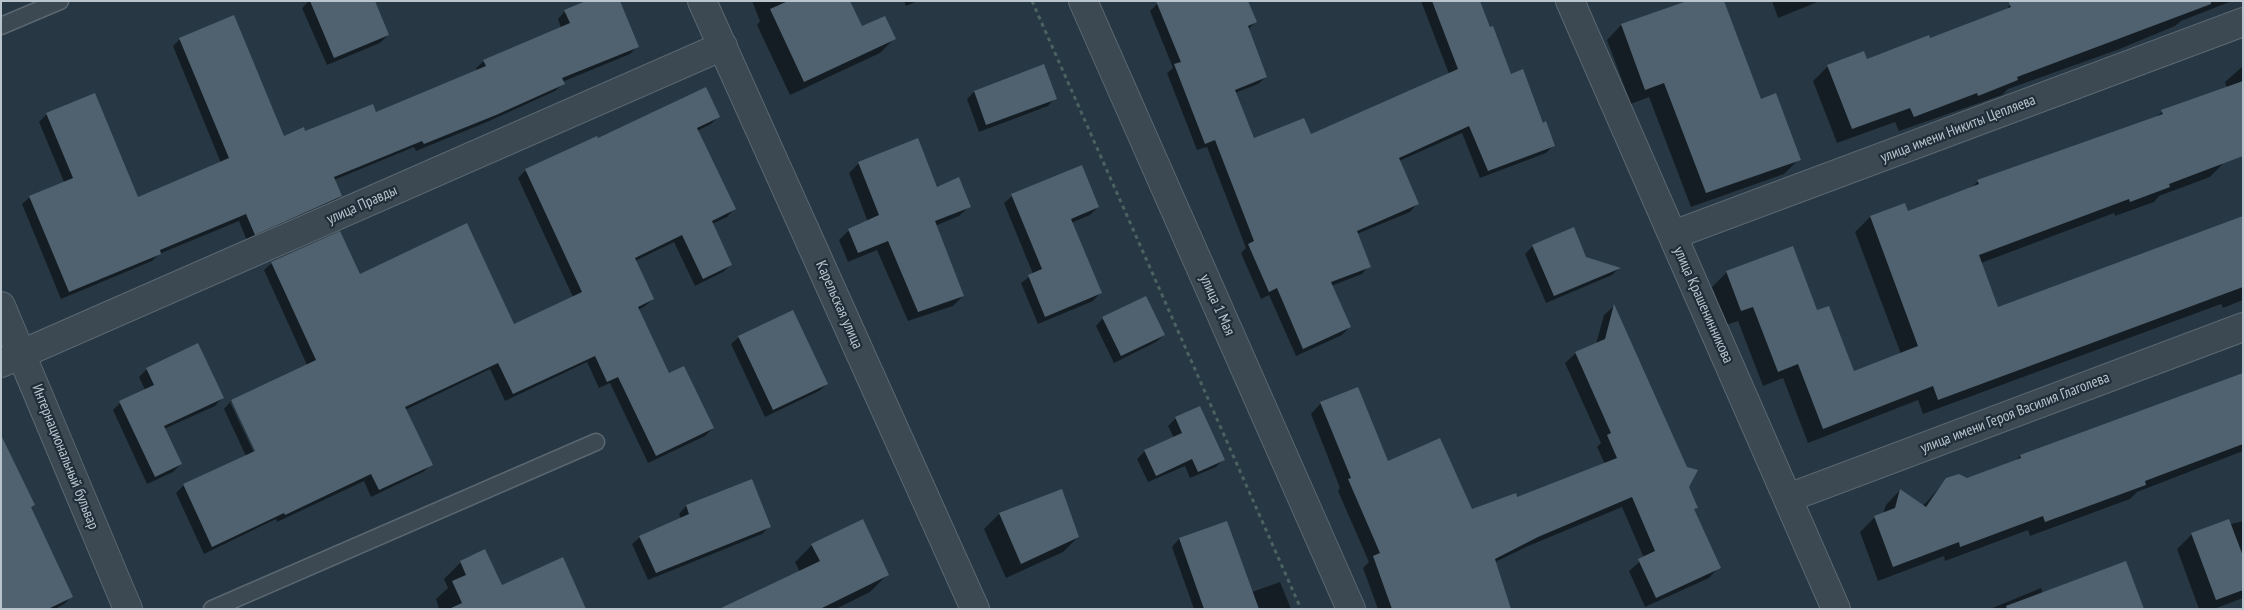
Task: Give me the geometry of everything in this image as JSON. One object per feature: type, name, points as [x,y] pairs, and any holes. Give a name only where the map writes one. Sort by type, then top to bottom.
[{"type":"street","name":"Карельская улица","points":[[702,1],[975,609]]},
{"type":"street","name":"улица 1 Мая","points":[[1083,1],[1351,609]]},
{"type":"street","name":"улица Крашенинникова","points":[[1570,1],[1836,609]]},
{"type":"street","name":"улица имени Никиты Цепляева","points":[[1673,235],[2243,22]]},
{"type":"street","name":"улица Правды","points":[[12,358],[723,46]]},
{"type":"street","name":"Интернациональный бульвар","points":[[1,306],[12,358],[128,609]]},
{"type":"street","name":"улица имени Героя Василия Глаголева","points":[[1788,498],[2243,327]]},
{"type":"lane","points":[[1,26],[60,1]]},
{"type":"lane","points":[[212,609],[596,442]]},
{"type":"path","points":[[1032,1],[1301,609]]},
{"type":"building","points":[[310,1],[375,1],[389,35],[334,58]]},
{"type":"building","points":[[586,1],[620,1],[639,47],[562,78],[565,84],[496,115],[424,144],[422,141],[334,177],[342,196],[255,235],[246,214],[160,250],[161,254],[69,292],[29,196],[73,178],[46,113],[95,93],[138,197],[229,158],[179,38],[234,15],[284,136],[304,127],[305,131],[373,104],[376,112],[486,66],[483,60],[570,23],[564,10]]},
{"type":"building","points":[[788,1],[850,1],[862,26],[885,16],[896,39],[804,82],[770,9]]},
{"type":"building","points":[[1156,1],[1248,1],[1257,22],[1248,26],[1267,77],[1235,90],[1254,138],[1304,118],[1311,134],[1458,69],[1432,1],[1480,1],[1490,27],[1493,26],[1511,74],[1523,69],[1543,123],[1546,121],[1555,146],[1488,171],[1469,126],[1399,158],[1419,204],[1357,231],[1371,267],[1331,282],[1351,327],[1303,349],[1277,288],[1269,292],[1248,244],[1254,241],[1215,140],[1205,144],[1174,64],[1181,62]]},
{"type":"building","points":[[1687,1],[1724,1],[1761,99],[1776,93],[1801,160],[1706,193],[1664,83],[1645,90],[1621,24]]},
{"type":"building","points":[[2008,1],[2211,1],[2211,4],[2017,77],[2018,80],[1978,96],[1977,93],[1914,117],[1910,108],[1852,129],[1827,65],[1864,51],[1867,59],[1929,35],[1930,38],[2011,7]]},
{"type":"building","points":[[1044,64],[1057,99],[986,125],[974,91]]},
{"type":"building","points":[[2243,81],[2243,156],[2169,184],[2170,187],[2130,202],[2129,199],[1979,255],[1998,307],[2243,216],[2243,287],[1938,400],[1933,386],[1823,429],[1798,364],[1778,372],[1753,307],[1741,311],[1726,271],[1793,246],[1817,310],[1829,306],[1854,371],[1918,346],[1870,216],[1905,203],[1908,211],[1979,184],[1977,180],[2163,114],[2161,110]]},
{"type":"building","points":[[706,87],[720,117],[697,128],[736,209],[712,221],[732,265],[703,279],[682,235],[635,258],[654,299],[638,307],[669,373],[684,366],[714,428],[656,456],[618,377],[607,382],[595,356],[513,394],[498,363],[405,407],[433,465],[379,490],[371,474],[212,547],[183,484],[255,451],[231,400],[316,360],[271,262],[340,231],[360,274],[467,223],[514,324],[582,292],[525,169],[597,136],[598,138]]},
{"type":"building","points":[[918,138],[937,187],[959,177],[971,207],[935,221],[964,296],[918,312],[888,241],[858,253],[848,229],[879,215],[858,162]]},
{"type":"building","points":[[1082,165],[1099,207],[1071,219],[1102,293],[1045,317],[1028,275],[1042,269],[1011,194]]},
{"type":"building","points":[[1574,227],[1586,257],[1621,268],[1554,296],[1532,245]]},
{"type":"building","points":[[1146,296],[1165,335],[1121,356],[1102,317]]},
{"type":"building","points":[[1614,304],[1687,467],[1698,470],[1689,487],[1698,508],[1694,509],[1721,568],[1656,598],[1638,559],[1655,551],[1632,497],[1538,537],[1495,559],[1511,609],[1392,609],[1373,556],[1380,553],[1348,479],[1351,478],[1320,402],[1358,387],[1388,461],[1440,438],[1472,509],[1516,493],[1517,497],[1617,458],[1607,435],[1611,433],[1575,352],[1605,339]]},
{"type":"building","points":[[793,310],[828,384],[773,410],[738,336]]},
{"type":"building","points":[[198,343],[224,398],[164,426],[182,464],[155,477],[119,401],[154,385],[146,368]]},
{"type":"building","points":[[2243,373],[2243,444],[2145,481],[2146,485],[2045,522],[2043,516],[1960,547],[1959,542],[1893,567],[1874,516],[1895,508],[1900,489],[1926,507],[1946,478],[1959,474],[1967,478],[2021,458],[2020,455]]},
{"type":"building","points":[[1200,406],[1225,460],[1198,472],[1192,459],[1156,476],[1144,450],[1182,433],[1175,417]]},
{"type":"building","points":[[1,435],[35,505],[31,507],[73,597],[48,609],[1,609]]},
{"type":"building","points":[[752,479],[771,527],[656,573],[639,536],[689,514],[686,505]]},
{"type":"building","points":[[1062,489],[1079,537],[1021,564],[999,513]]},
{"type":"building","points":[[863,519],[889,575],[820,609],[719,609],[820,561],[811,544]]},
{"type":"building","points":[[2229,519],[2243,556],[2243,590],[2216,600],[2191,533]]},
{"type":"building","points":[[1227,521],[1259,609],[1204,609],[1179,538]]},
{"type":"building","points":[[485,549],[502,585],[563,557],[586,609],[449,609],[462,603],[452,581],[466,575],[460,561]]},
{"type":"building","points":[[2126,561],[2144,609],[2007,609],[2006,606]]}]
